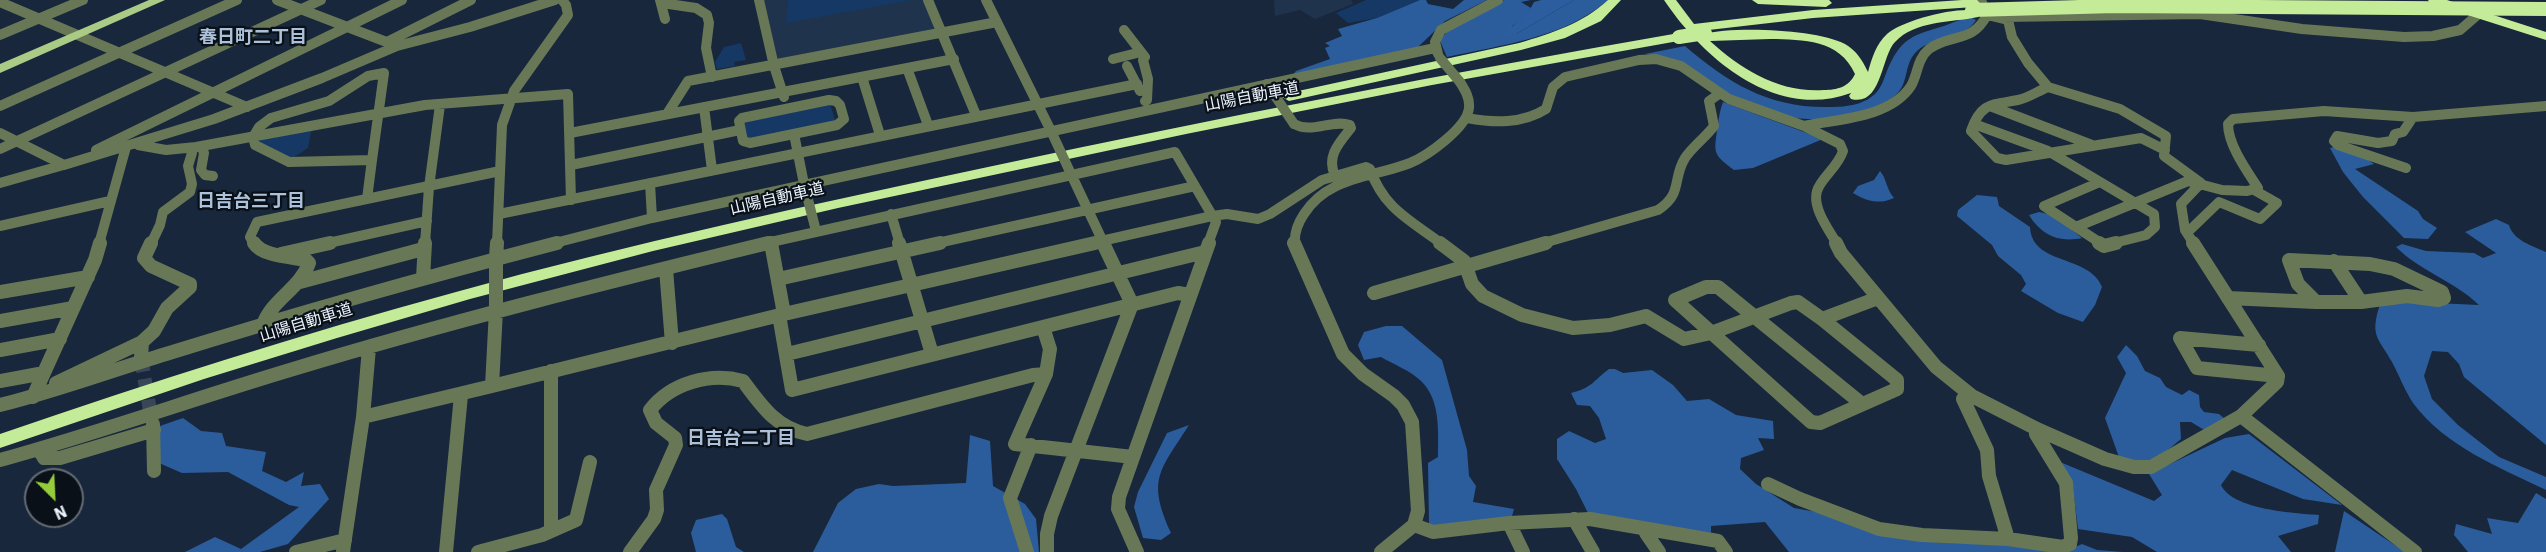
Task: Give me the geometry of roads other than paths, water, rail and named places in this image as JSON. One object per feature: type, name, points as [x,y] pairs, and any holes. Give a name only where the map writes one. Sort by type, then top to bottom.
[{"type":"highway","points":[[1244,109],[1531,44],[1560,35],[1596,18],[1615,0]]},
{"type":"highway","points":[[1660,0],[1676,24],[1695,44],[1724,68],[1771,93],[1808,102],[1836,101],[1860,94],[1874,80],[1884,46],[1894,35],[1936,18],[1977,8],[2148,6],[2546,9]]},
{"type":"highway","points":[[1670,0],[1685,23],[1704,44],[1739,70],[1770,86],[1798,94],[1826,95],[1847,90],[1860,81],[1862,74],[1857,61],[1833,45],[1812,38],[1783,34],[1704,32]]},
{"type":"highway","points":[[1758,0],[1863,4],[1955,0],[1977,8]]},
{"type":"highway","points":[[1679,36],[1820,20],[2074,0]]},
{"type":"highway","points":[[2171,0],[2546,2]]},
{"type":"highway","points":[[2434,0],[2481,13]]},
{"type":"highway","points":[[2445,0],[2546,34]]},
{"type":"highway","name":"山陽自動車道","points":[[0,429],[251,347],[529,268],[798,203],[1244,109],[1527,54],[1679,36]]},
{"type":"highway","name":"山陽自動車道","points":[[0,441],[154,389],[345,330],[531,277],[642,249],[935,182],[1215,123],[1512,64],[1679,36]]},
{"type":"main road","points":[[0,69],[159,0]]},
{"type":"street","points":[[0,34],[64,0]]},
{"type":"street","points":[[0,27],[83,0]]},
{"type":"street","points":[[0,106],[237,0]]},
{"type":"street","points":[[277,0],[393,43],[470,27],[555,0]]},
{"type":"street","points":[[0,149],[321,0]]},
{"type":"street","points":[[64,165],[402,0]]},
{"type":"street","points":[[0,183],[130,146],[247,106],[393,43],[471,0]]},
{"type":"street","points":[[492,386],[502,125],[514,91],[568,15],[566,5],[562,0]]},
{"type":"street","points":[[759,0],[774,66],[787,108]]},
{"type":"street","points":[[928,0],[976,115]]},
{"type":"street","points":[[986,0],[1051,131],[1132,304],[1075,450],[1049,525],[1045,542],[1047,552]]},
{"type":"street","points":[[1381,552],[1414,525],[1418,511],[1412,422],[1409,414],[1394,396],[1363,374],[1343,354],[1294,243],[1295,230],[1313,202],[1323,193],[1341,183],[1421,157],[1432,151],[1467,118],[1469,100],[1460,82],[1438,53],[1436,37],[1441,30],[1498,0]]},
{"type":"street","points":[[0,2],[247,106]]},
{"type":"street","points":[[665,19],[661,2],[690,7],[707,15],[709,20],[706,45],[712,77]]},
{"type":"street","points":[[1804,126],[1841,120],[1885,106],[1895,100],[1911,86],[1917,64],[1932,47],[1977,32],[1977,8],[2003,17],[2200,14],[2302,29],[2404,37],[2450,33],[2468,26],[2481,13]]},
{"type":"street","points":[[2003,17],[2010,23],[2012,38],[2028,63],[2048,87],[2062,93],[2100,101],[2127,113],[2166,136],[2164,150],[2167,159],[2201,185]]},
{"type":"street","points":[[667,114],[688,81],[997,22]]},
{"type":"street","points":[[1124,30],[1145,57],[1143,60],[1148,79],[1145,105]]},
{"type":"street","points":[[1113,59],[1141,52]]},
{"type":"street","points":[[0,405],[423,278],[652,218],[1051,131],[1145,105],[1200,100],[1267,84],[1438,53]]},
{"type":"street","points":[[570,133],[954,59]]},
{"type":"street","points":[[1467,118],[1486,121],[1530,117],[1546,109],[1553,87],[1559,80],[1640,60],[1656,59],[1675,63],[1719,94],[1833,139],[1840,144],[1843,151],[1840,160],[1818,191],[1817,206],[1841,253],[1936,367],[1972,396],[2039,430],[2121,465],[2151,467],[2215,433],[2241,416],[2277,382],[2278,376],[2185,230],[2178,207],[2181,201],[2201,185]]},
{"type":"street","points":[[1126,66],[1137,84],[1145,105]]},
{"type":"street","points":[[907,68],[928,125]]},
{"type":"street","points":[[367,199],[373,160],[385,74],[365,78],[329,101],[272,118],[259,127],[253,137],[255,145],[285,161],[373,160]]},
{"type":"street","points":[[862,77],[880,135]]},
{"type":"street","points":[[500,214],[798,151],[1137,84]]},
{"type":"street","points":[[1267,84],[1294,124],[1304,129],[1338,122],[1350,125],[1351,128],[1337,144],[1332,157],[1335,176]]},
{"type":"street","points":[[2048,87],[2019,100],[1996,102],[1976,116],[1971,131],[1997,158],[2006,160],[2141,138],[2164,150]]},
{"type":"street","points":[[130,146],[166,150],[195,147],[425,105],[568,94],[571,200]]},
{"type":"street","points":[[1374,293],[1658,210],[1670,204],[1676,196],[1684,160],[1714,126],[1709,101],[1719,94]]},
{"type":"street","points":[[829,100],[836,100],[840,103],[844,119],[842,123],[746,143],[742,141],[740,130],[739,121],[742,118],[829,100]]},
{"type":"street","points":[[423,278],[423,249],[429,187],[440,105]]},
{"type":"street","points":[[1990,106],[2093,146]]},
{"type":"street","points":[[2254,190],[2258,188],[2257,185],[2245,168],[2228,131],[2228,124],[2233,119],[2324,111],[2413,117],[2546,106]]},
{"type":"street","points":[[704,107],[712,170]]},
{"type":"street","points":[[2406,168],[2338,146],[2334,141],[2337,136],[2346,136],[2385,144],[2392,141],[2395,135],[2403,132],[2413,117]]},
{"type":"street","points":[[1974,124],[2051,153],[2136,203],[2154,214],[2155,227],[2146,235],[2104,246],[2044,206],[2100,182]]},
{"type":"street","points":[[571,165],[740,130]]},
{"type":"street","points":[[0,133],[64,165]]},
{"type":"street","points":[[794,134],[816,231]]},
{"type":"street","points":[[33,395],[95,260],[110,201],[130,146]]},
{"type":"street","points":[[195,147],[204,153],[201,170],[205,175],[213,176]]},
{"type":"street","points":[[33,395],[142,342],[154,331],[166,308],[190,287],[190,284],[151,266],[144,258],[160,225],[163,212],[190,192],[192,184],[188,166],[195,147]]},
{"type":"street","points":[[0,460],[289,370],[495,310],[666,270],[816,231],[1175,152],[1216,215],[1216,222],[1119,497],[1118,509],[1137,552]]},
{"type":"street","points":[[363,417],[912,284],[1216,215],[1258,219],[1270,214],[1308,188],[1335,176],[1366,167],[1388,204],[1464,261],[1464,267],[1477,292],[1539,322],[1572,328],[1613,324],[1646,316],[1684,339],[1712,333],[1755,317],[1798,302],[1897,380],[1897,389],[1820,423],[1811,422],[1712,333],[1675,300],[1706,287],[1718,286],[1755,317],[1854,400],[1862,404]]},
{"type":"street","points":[[263,325],[269,309],[307,273],[309,263],[306,260],[278,255],[256,247],[250,237],[257,222],[500,171]]},
{"type":"street","points":[[2076,227],[2188,181],[2222,190],[2254,190],[2277,203],[2260,219],[2219,202],[2191,229],[2185,230]]},
{"type":"street","points":[[650,183],[652,218]]},
{"type":"street","points":[[778,279],[1195,186]]},
{"type":"street","points":[[0,226],[110,201]]},
{"type":"street","points":[[891,214],[932,354]]},
{"type":"street","points":[[278,255],[427,221]]},
{"type":"street","points":[[771,243],[778,279],[792,390],[1178,293],[1190,295]]},
{"type":"street","points":[[297,282],[423,249]]},
{"type":"street","points":[[786,354],[1204,252]]},
{"type":"street","points":[[2228,298],[2316,302],[2361,302],[2407,296],[2438,300],[2444,298],[2442,292],[2394,269],[2370,264],[2289,260],[2289,266],[2309,298],[2316,302]]},
{"type":"street","points":[[2334,261],[2361,302]]},
{"type":"street","points":[[666,270],[672,343]]},
{"type":"street","points":[[1,294],[88,277]]},
{"type":"street","points":[[1822,319],[1878,298]]},
{"type":"street","points":[[0,321],[74,308]]},
{"type":"street","points":[[1043,327],[1050,349],[1046,374],[1015,444],[1133,457]]},
{"type":"street","points":[[2259,345],[2180,338],[2197,368],[2278,376]]},
{"type":"street","points":[[0,350],[60,339]]},
{"type":"street","points":[[141,358],[142,342]]},
{"type":"street","points":[[296,552],[344,546],[363,417],[369,348]]},
{"type":"street","points":[[550,531],[552,371]]},
{"type":"street","points":[[0,381],[44,373]]},
{"type":"street","points":[[630,552],[654,519],[657,510],[656,490],[676,445],[675,438],[656,425],[650,410],[661,396],[685,384],[721,376],[735,377],[743,381],[783,428],[794,433],[807,434],[947,396],[1033,375],[1046,374]]},
{"type":"street","points":[[446,552],[461,395]]},
{"type":"street","points":[[1972,396],[1964,399],[1987,450],[1989,476],[2008,539]]},
{"type":"street","points":[[2241,416],[2415,552]]},
{"type":"street","points":[[39,449],[44,458],[60,458],[153,426],[154,471]]},
{"type":"street","points":[[1768,484],[1810,503],[1879,529],[1923,535],[2008,539],[2063,547],[2070,544],[2066,483],[2036,435],[2039,430]]},
{"type":"street","points":[[1028,552],[1011,498],[1031,446]]},
{"type":"street","points":[[478,552],[567,526],[576,520],[590,462]]},
{"type":"street","points":[[1574,519],[1593,552]]},
{"type":"street","points":[[1414,525],[1433,532],[1509,523],[1590,519],[1718,541],[1726,552]]},
{"type":"street","points":[[1509,523],[1519,551]]},
{"type":"street","points":[[1647,529],[1646,533],[1659,552]]},
{"type":"tunnel","points":[[141,358],[152,422]]},
{"type":"district","name":"春日町二丁目","points":[[253,38]]},
{"type":"district","name":"日吉台三丁目","points":[[251,202]]},
{"type":"district","name":"日吉台二丁目","points":[[741,439]]}]
